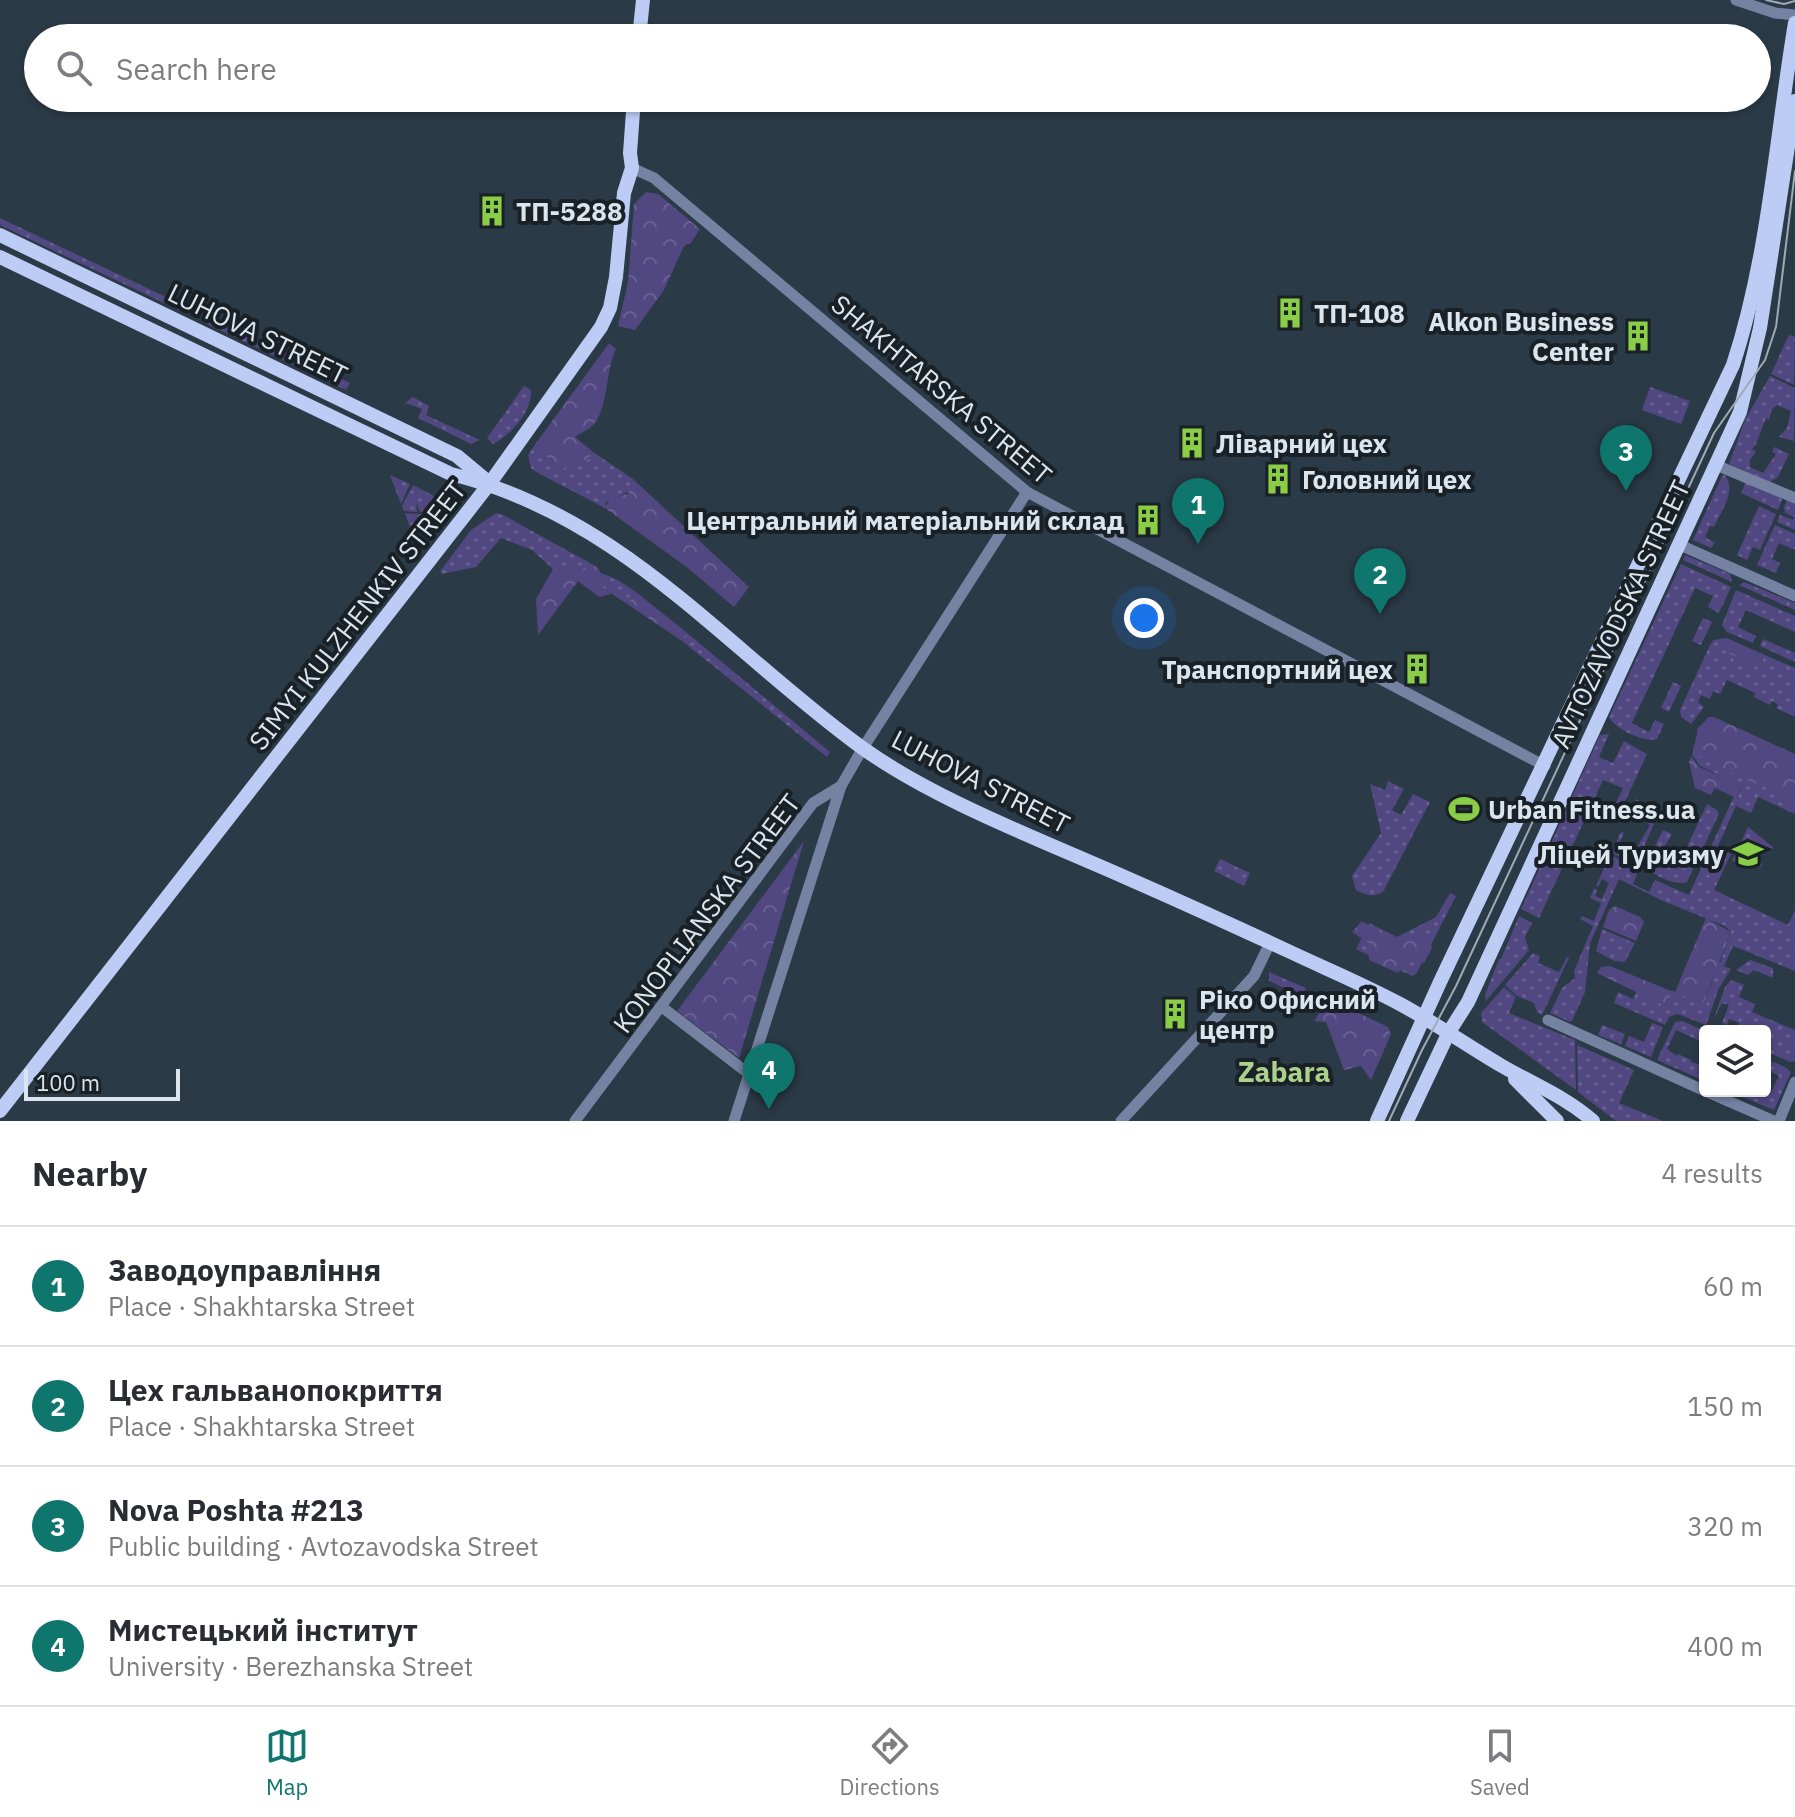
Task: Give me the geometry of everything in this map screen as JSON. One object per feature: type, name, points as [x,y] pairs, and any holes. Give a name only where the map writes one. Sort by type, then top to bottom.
[{"type":"main road","points":[[640,24],[643,0]]},
{"type":"main road","name":"AVTOZAVODSKA STREET","points":[[1377,1121],[1733,365],[1745,327],[1760,251],[1795,23]]},
{"type":"main road","name":"AVTOZAVODSKA STREET","points":[[1407,1121],[1449,1032],[1468,1002],[1740,412],[1773,254],[1795,101]]},
{"type":"main road","name":"SIMYI KULZHENKIV STREET","points":[[0,1111],[490,483],[601,327],[610,308],[616,277],[624,193],[632,168],[633,112]]},
{"type":"main road","name":"LUHOVA STREET","points":[[0,235],[457,456],[490,483]]},
{"type":"main road","name":"LUHOVA STREET","points":[[0,257],[451,474],[490,483],[551,510],[635,561],[863,748],[951,798],[1391,1000],[1503,1067]]},
{"type":"main road","points":[[1503,1067],[1557,1121]]},
{"type":"main road","points":[[1503,1067],[1558,1096],[1593,1121]]},
{"type":"street","points":[[1736,0],[1775,13],[1795,15]]},
{"type":"street","name":"SHAKHTARSKA STREET","points":[[632,168],[665,187],[1027,492],[1545,766]]},
{"type":"street","points":[[1716,465],[1795,498]]},
{"type":"street","name":"KONOPLIANSKA STREET","points":[[575,1121],[813,803],[841,786],[1027,492]]},
{"type":"street","points":[[1680,545],[1795,596]]},
{"type":"street","points":[[734,1121],[841,786]]},
{"type":"street","points":[[1121,1121],[1254,976],[1270,943]]},
{"type":"street","points":[[662,1007],[749,1074]]},
{"type":"street","points":[[1548,1020],[1699,1088]]},
{"type":"street","points":[[1719,1097],[1776,1121],[1795,1082]]},
{"type":"green space","points":[[646,192],[658,194],[700,229],[690,244],[683,248],[664,290],[635,330],[618,326],[628,282],[634,204]]},
{"type":"green space","points":[[0,218],[191,309],[185,313],[0,225]]},
{"type":"green space","points":[[203,315],[350,383],[346,390],[203,322]]},
{"type":"green space","points":[[1789,335],[1795,337],[1794,385],[1771,374]]},
{"type":"green space","points":[[609,343],[616,349],[601,411],[591,427],[575,437],[593,452],[588,460],[571,462],[562,470],[534,446]]},
{"type":"green space","points":[[1770,376],[1795,388],[1794,441],[1779,437],[1787,428],[1791,411],[1777,405],[1772,409],[1769,420],[1766,418],[1752,449],[1756,452],[1750,460],[1750,467],[1763,473],[1776,454],[1772,452],[1774,447],[1789,454],[1778,477],[1770,482],[1729,464],[1745,420]]},
{"type":"green space","points":[[524,386],[531,390],[524,415],[513,429],[493,444],[487,438]]},
{"type":"green space","points":[[1650,387],[1690,401],[1681,424],[1642,410]]},
{"type":"green space","points":[[413,397],[429,406],[426,415],[480,440],[471,444],[418,418],[422,409],[405,403]]},
{"type":"green space","points":[[534,446],[562,470],[571,462],[588,460],[593,452],[633,479],[630,491],[606,502],[605,508],[531,468],[528,455]]},
{"type":"green space","points":[[390,475],[410,484],[401,504]]},
{"type":"green space","points":[[1725,475],[1729,488],[1727,501],[1714,527],[1710,526],[1705,537],[1715,543],[1711,548],[1693,540]]},
{"type":"green space","points":[[633,479],[749,587],[734,607],[688,568],[605,508],[610,498],[628,494]]},
{"type":"green space","points":[[1746,481],[1783,497],[1778,510],[1741,493]]},
{"type":"green space","points":[[413,485],[434,496],[431,513],[420,512],[416,502],[417,512],[404,511],[402,506]]},
{"type":"green space","points":[[1788,498],[1795,502],[1795,530],[1777,522],[1780,515],[1793,520],[1794,517],[1785,513]]},
{"type":"green space","points":[[1759,506],[1776,514],[1760,550],[1753,547],[1747,560],[1737,555]]},
{"type":"green space","points":[[405,513],[430,515],[413,537]]},
{"type":"green space","points":[[496,513],[597,567],[575,571],[553,569],[532,550],[501,538],[476,567],[441,574],[471,530]]},
{"type":"green space","points":[[1775,525],[1795,534],[1795,550],[1779,543],[1772,559],[1780,563],[1776,573],[1757,565]]},
{"type":"green space","points":[[1685,555],[1730,574],[1732,582],[1683,560]]},
{"type":"green space","points":[[1681,564],[1731,587],[1719,613],[1708,607],[1713,596],[1695,588],[1632,723],[1649,732],[1655,720],[1664,724],[1657,739],[1645,739],[1623,730],[1609,717]]},
{"type":"green space","points":[[597,567],[602,575],[602,586],[611,594],[599,597],[578,581],[538,635],[536,599],[553,569],[575,571]]},
{"type":"green space","points":[[601,573],[636,592],[627,604],[602,587]]},
{"type":"green space","points":[[1744,582],[1795,603],[1795,610],[1739,585]]},
{"type":"green space","points":[[1736,590],[1795,616],[1795,632],[1746,610],[1738,627],[1756,636],[1753,643],[1727,632],[1722,625]]},
{"type":"green space","points":[[636,592],[686,632],[682,641],[627,604]]},
{"type":"green space","points":[[1703,618],[1712,622],[1701,645],[1692,641]]},
{"type":"green space","points":[[686,632],[830,752],[827,757],[682,641]]},
{"type":"green space","points":[[1763,639],[1795,653],[1795,662],[1760,646]]},
{"type":"green space","points":[[1714,640],[1732,640],[1727,652],[1759,667],[1765,655],[1795,668],[1795,717],[1776,708],[1778,704],[1772,701],[1770,705],[1754,697],[1755,693],[1727,680],[1720,694],[1713,691],[1710,699],[1701,695],[1698,702],[1704,707],[1691,724],[1681,717],[1680,710],[1710,645]]},
{"type":"green space","points":[[1731,640],[1765,655],[1759,668],[1726,652]]},
{"type":"green space","points":[[1673,682],[1681,686],[1669,712],[1661,708]]},
{"type":"green space","points":[[1709,717],[1795,754],[1795,790],[1791,799],[1703,760],[1697,754],[1697,729]]},
{"type":"green space","points":[[1698,729],[1791,799],[1795,791],[1795,814],[1758,797],[1751,813],[1736,806],[1717,848],[1731,854],[1714,890],[1788,925],[1795,910],[1795,971],[1733,946],[1724,966],[1731,969],[1719,988],[1706,1025],[1678,1014],[1669,1017],[1665,1025],[1614,1003],[1618,992],[1633,999],[1637,991],[1665,1006],[1671,990],[1703,1004],[1713,981],[1685,969],[1692,951],[1720,963],[1731,932],[1725,926],[1619,879],[1590,943],[1585,992],[1572,1021],[1550,1013],[1562,988],[1575,978],[1574,971],[1593,926],[1580,919],[1582,916],[1594,921],[1601,903],[1590,898],[1594,888],[1597,890],[1595,896],[1602,899],[1609,883],[1602,879],[1596,886],[1610,855],[1636,867],[1634,870],[1638,872],[1633,884],[1649,892],[1655,880],[1689,895],[1734,796],[1737,797],[1742,786],[1700,766],[1692,755]]},
{"type":"green space","points":[[1609,734],[1599,757],[1613,763],[1624,741],[1647,754],[1623,806],[1615,805],[1623,788],[1603,780],[1539,918],[1521,909],[1600,735]]},
{"type":"green space","points":[[1691,756],[1699,767],[1742,785],[1736,798],[1715,788],[1711,795],[1695,788],[1689,762]]},
{"type":"green space","points":[[1388,781],[1404,789],[1392,810],[1401,815],[1413,794],[1430,802],[1383,892],[1370,895],[1356,890],[1352,876],[1381,833],[1370,784],[1385,790]]},
{"type":"green space","points":[[1636,799],[1642,802],[1640,806],[1650,811],[1653,807],[1647,820],[1654,824],[1636,864],[1611,853],[1621,832],[1624,833],[1616,851],[1630,859],[1650,825],[1634,814]]},
{"type":"green space","points":[[1707,804],[1719,814],[1687,882],[1670,881],[1648,869],[1645,865],[1663,830],[1672,834],[1660,854],[1660,860],[1677,868]]},
{"type":"green space","points":[[1748,827],[1773,847],[1772,850],[1753,841],[1747,856],[1763,864],[1761,867],[1732,861]]},
{"type":"green space","points":[[804,841],[739,1058],[677,1011]]},
{"type":"green space","points":[[1220,859],[1250,873],[1244,886],[1214,871]]},
{"type":"green space","points":[[1450,893],[1456,896],[1416,974],[1412,976],[1356,949],[1369,923],[1397,937],[1436,917]]},
{"type":"green space","points":[[1615,906],[1640,917],[1644,922],[1636,941],[1603,927],[1609,910]]},
{"type":"green space","points":[[1519,916],[1532,923],[1525,937],[1529,950],[1486,1001],[1485,995]]},
{"type":"green space","points":[[1706,918],[1731,932],[1703,1005],[1675,992]]},
{"type":"green space","points":[[1362,921],[1391,939],[1420,935],[1430,941],[1432,948],[1424,963],[1408,959],[1398,973],[1369,960],[1369,943],[1352,932]]},
{"type":"green space","points":[[1602,929],[1635,943],[1625,962],[1614,961],[1596,951]]},
{"type":"green space","points":[[1533,953],[1540,956],[1538,963],[1559,972],[1569,958],[1542,1015],[1537,1012],[1534,1003],[1517,996],[1505,985]]},
{"type":"green space","points":[[1750,960],[1773,968],[1773,978],[1754,970],[1748,975],[1736,970]]},
{"type":"green space","points":[[1610,966],[1671,991],[1665,1006],[1597,973],[1601,967]]},
{"type":"green space","points":[[1269,972],[1306,988],[1304,994],[1269,981]]},
{"type":"green space","points":[[1731,980],[1744,985],[1739,997],[1755,1004],[1752,1012],[1795,1030],[1795,1061],[1790,1062],[1771,1054],[1771,1025],[1738,1025],[1729,1019],[1727,1025],[1722,1023],[1729,1005],[1722,1003],[1714,1018],[1725,987]]},
{"type":"green space","points":[[1504,987],[1516,997],[1509,1013],[1575,1040],[1576,1090],[1482,1022],[1481,1013]]},
{"type":"green space","points":[[1329,999],[1388,1027],[1391,1034],[1371,1080],[1361,1066],[1344,1070],[1326,1022],[1314,1021]]},
{"type":"green space","points":[[1682,1021],[1699,1028],[1699,1041],[1676,1030],[1667,1049],[1699,1064],[1699,1078],[1657,1060],[1675,1022]]},
{"type":"green space","points":[[1652,1023],[1663,1027],[1651,1057],[1625,1046],[1629,1036],[1644,1042]]},
{"type":"green space","points":[[1602,1025],[1625,1034],[1621,1044],[1598,1035]]},
{"type":"green space","points":[[1577,1045],[1634,1070],[1619,1103],[1663,1121],[1616,1121],[1578,1092]]},
{"type":"green space","points":[[1771,1061],[1791,1072],[1774,1110],[1743,1097],[1771,1097],[1779,1076],[1771,1072]]},
{"type":"tram line","points":[[1766,0],[1784,4],[1795,1]]},
{"type":"tram line","points":[[1389,1121],[1456,986],[1714,433],[1765,360],[1776,327],[1795,171]]},
{"type":"place","name":"ТП-5288","points":[[492,211]]},
{"type":"place","name":"ТП-108","points":[[1290,313]]},
{"type":"place","name":"Alkon Business Center","points":[[1638,336]]},
{"type":"place","name":"Ліварний цех","points":[[1192,443]]},
{"type":"place","name":"Головний цех","points":[[1278,479]]},
{"type":"place","name":"Nova Poshta #213","points":[[1626,491]]},
{"type":"place","name":"Центральний матеріальний склад","points":[[1148,520]]},
{"type":"place","name":"Заводоуправління","points":[[1198,544]]},
{"type":"place","name":"Цех гальванопокриття","points":[[1380,614]]},
{"type":"place","name":"Транспортний цех","points":[[1417,669]]},
{"type":"place","name":"Urban Fitness.ua","points":[[1464,809]]},
{"type":"place","name":"Ліцей Туризму","points":[[1748,854]]},
{"type":"place","name":"Ріко Офисний центр","points":[[1175,1014]]},
{"type":"place","name":"Мистецький інститут","points":[[769,1109]]},
{"type":"district","name":"Zabara","points":[[1284,1071]]}]
